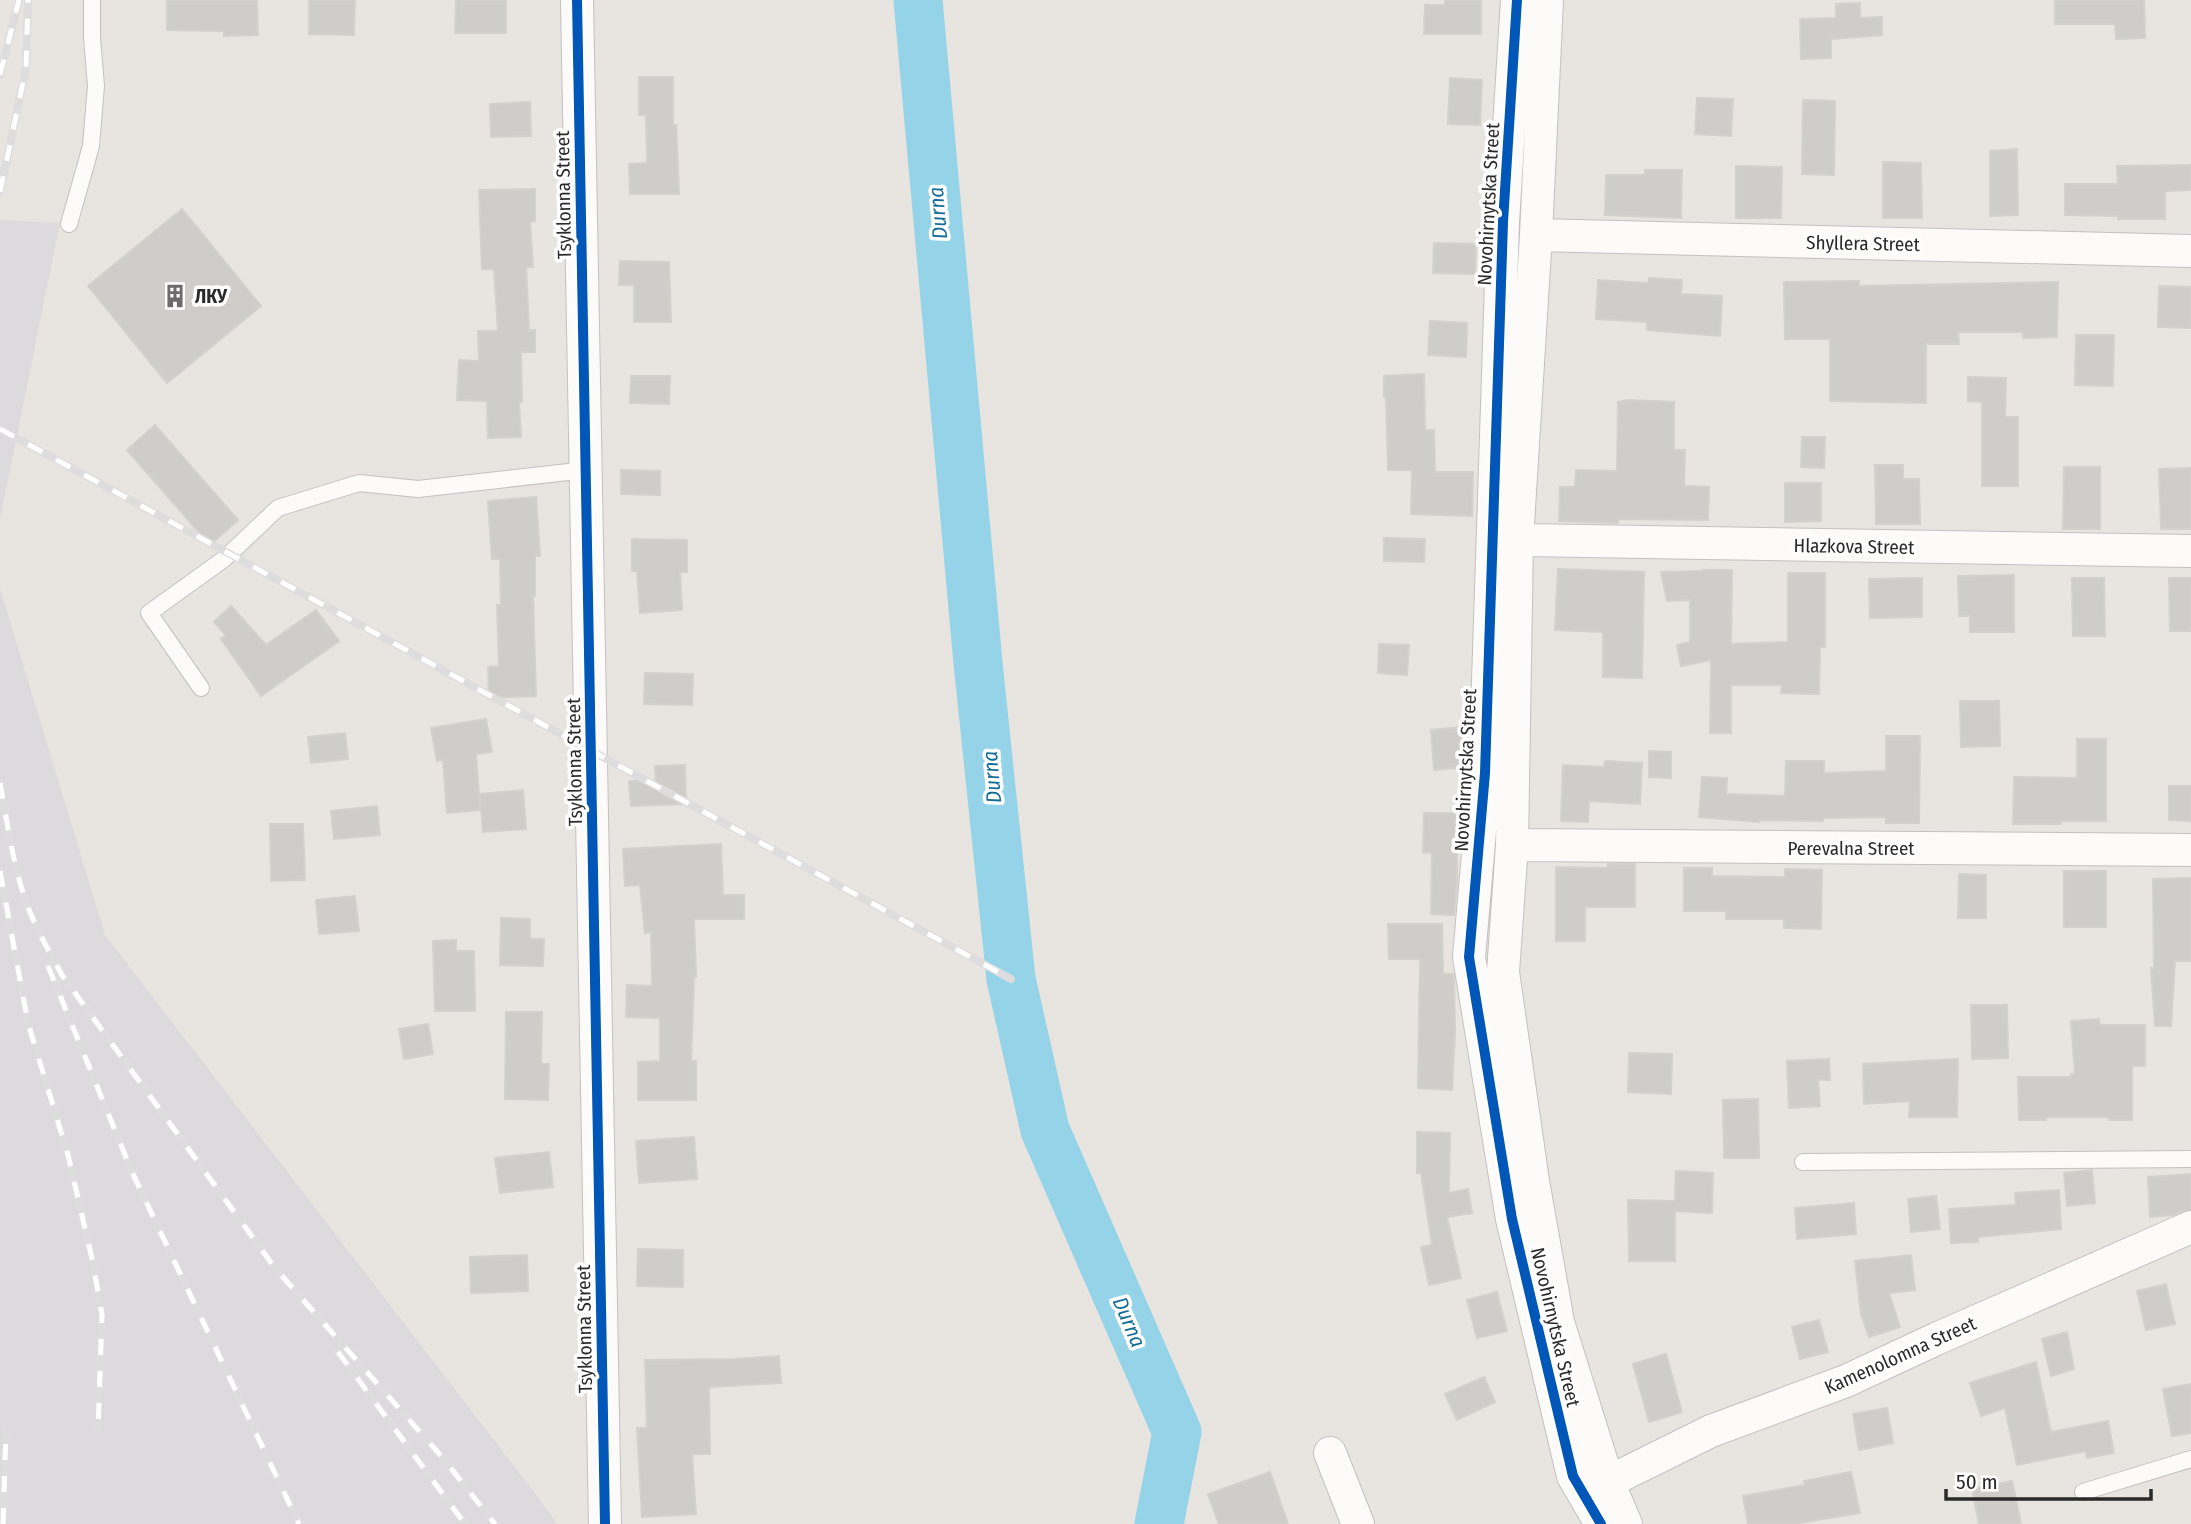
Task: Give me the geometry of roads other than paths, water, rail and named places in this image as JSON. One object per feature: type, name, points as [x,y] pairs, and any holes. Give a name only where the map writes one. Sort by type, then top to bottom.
[{"type":"street","name":"Tsyklonna Street","points":[[577,0],[605,1524]]},
{"type":"street","name":"Novohirnytska Street","points":[[1517,0],[1503,222],[1485,772],[1469,957],[1512,1219],[1573,1476],[1601,1524]]},
{"type":"street","name":"Novohirnytska Street","points":[[1547,0],[1517,540],[1512,845],[1503,972],[1558,1322],[1608,1482],[1626,1524]]},
{"type":"street","name":"Shyllera Street","points":[[1536,235],[2191,251]]},
{"type":"street","name":"Hlazkova Street","points":[[1517,540],[2191,551]]},
{"type":"street","name":"Perevalna Street","points":[[1512,845],[2191,850]]},
{"type":"street","name":"Kamenolomna Street","points":[[1608,1482],[1711,1431],[1846,1381],[2191,1227]]},
{"type":"street","points":[[1330,1453],[1358,1524]]},
{"type":"lane","points":[[69,224],[90,146],[96,86],[92,0]]},
{"type":"lane","points":[[201,688],[149,613],[224,559],[278,508],[359,483],[418,489],[586,470]]},
{"type":"lane","points":[[1803,1162],[2191,1159]]},
{"type":"lane","points":[[2083,1492],[2191,1460]]},
{"type":"waterway","name":"Durna","points":[[918,0],[978,663],[1011,979],[1045,1130],[1177,1432],[1159,1524]]},
{"type":"railway","points":[[0,75],[19,0]]},
{"type":"railway","points":[[0,192],[26,68],[28,0]]},
{"type":"railway","points":[[0,429],[1011,979]]},
{"type":"railway","points":[[0,783],[24,896],[36,926],[62,975],[275,1268],[442,1457],[495,1524]]},
{"type":"railway","points":[[0,871],[28,1023],[68,1155],[93,1263],[102,1315],[98,1431]]},
{"type":"railway","points":[[48,966],[132,1172],[299,1524]]},
{"type":"railway","points":[[338,1352],[465,1524]]},
{"type":"railway","points":[[3,1524],[6,1430]]},
{"type":"place","name":"ЛКУ","points":[[175,296]]}]
